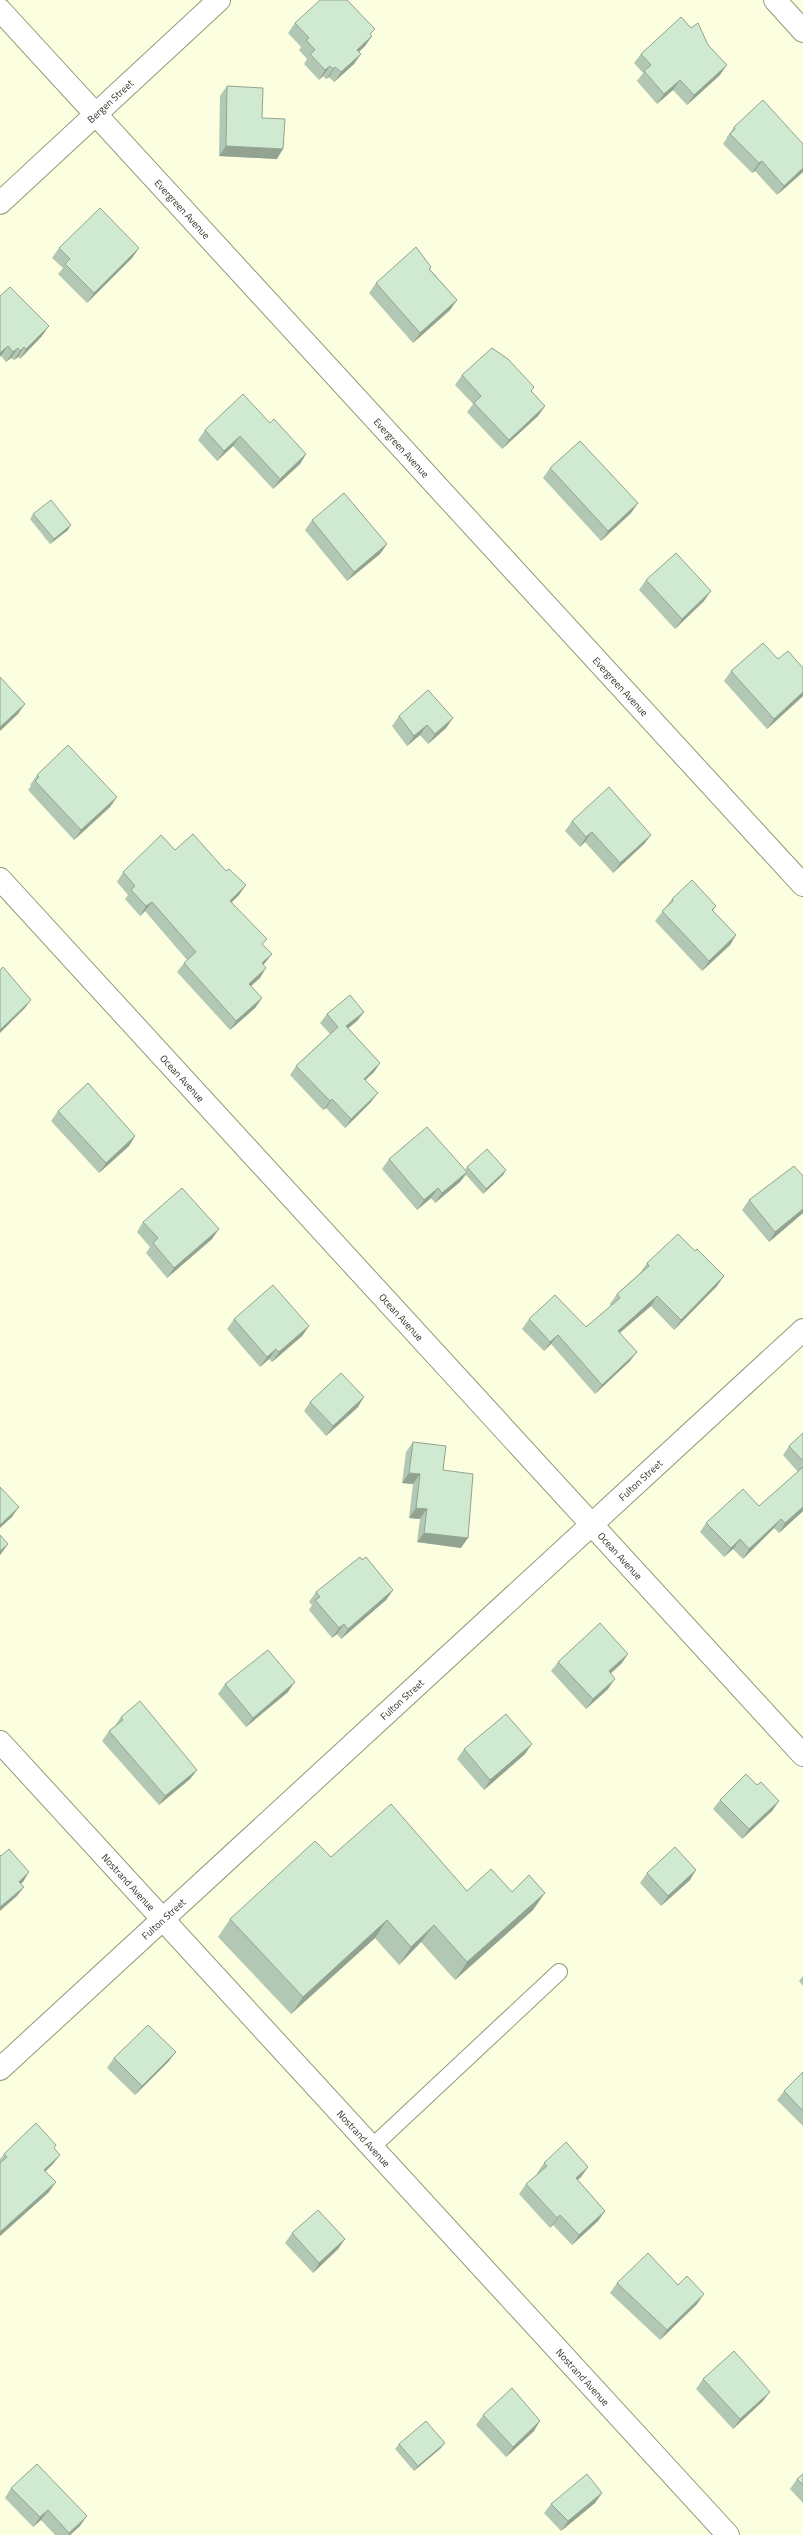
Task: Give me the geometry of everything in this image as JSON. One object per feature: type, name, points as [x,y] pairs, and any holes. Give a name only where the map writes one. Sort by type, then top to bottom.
[{"type":"street","name":"Bergen Street","points":[[0,203],[219,0]]},
{"type":"street","points":[[775,0],[803,31]]},
{"type":"street","name":"Evergreen Avenue","points":[[0,10],[803,884]]},
{"type":"street","name":"Ocean Avenue","points":[[0,879],[591,1526],[803,1755]]},
{"type":"street","name":"Fulton Street","points":[[0,2069],[162,1918],[803,1330]]},
{"type":"street","name":"Nostrand Avenue","points":[[0,1742],[728,2535]]},
{"type":"lane","points":[[372,2147],[559,1972]]},
{"type":"building","points":[[320,0],[347,0],[375,29],[370,34],[372,36],[357,50],[361,54],[341,72],[335,67],[333,69],[330,66],[325,70],[310,54],[315,50],[306,40],[309,38],[295,23]]},
{"type":"building","points":[[681,17],[691,28],[698,23],[708,45],[727,65],[694,95],[680,80],[664,94],[644,71],[651,65],[641,54]]},
{"type":"building","points":[[227,86],[263,88],[262,118],[285,119],[283,149],[226,146]]},
{"type":"building","points":[[763,100],[803,144],[803,168],[784,186],[762,161],[759,163],[730,134],[735,129],[734,127]]},
{"type":"building","points":[[100,208],[139,248],[94,293],[65,264],[70,259],[59,248]]},
{"type":"building","points":[[416,247],[431,267],[429,269],[457,300],[420,333],[376,283]]},
{"type":"building","points":[[10,287],[49,326],[26,349],[24,347],[20,351],[18,348],[13,352],[8,346],[0,353],[0,296]]},
{"type":"building","points":[[492,348],[508,359],[534,387],[531,391],[545,406],[509,440],[474,403],[481,396],[462,375]]},
{"type":"building","points":[[243,394],[270,423],[274,419],[306,454],[280,479],[240,436],[224,451],[205,430]]},
{"type":"building","points":[[580,441],[638,503],[608,531],[550,468]]},
{"type":"building","points":[[344,493],[387,544],[354,572],[312,520]]},
{"type":"building","points":[[51,500],[71,525],[54,539],[33,514]]},
{"type":"building","points":[[676,553],[711,591],[682,619],[646,580]]},
{"type":"building","points":[[763,643],[778,659],[788,651],[803,668],[803,692],[774,719],[731,671]]},
{"type":"building","points":[[0,677],[25,704],[0,727]]},
{"type":"building","points":[[428,690],[453,718],[435,734],[427,725],[414,736],[399,716]]},
{"type":"building","points":[[68,745],[117,797],[81,830],[35,781],[39,777],[37,775]]},
{"type":"building","points":[[609,787],[651,835],[620,863],[592,832],[586,837],[572,821]]},
{"type":"building","points":[[193,834],[226,871],[229,869],[246,885],[230,901],[267,939],[262,944],[272,954],[262,963],[266,968],[249,984],[262,998],[236,1021],[184,963],[196,952],[152,902],[146,906],[131,890],[135,886],[123,872],[161,835],[175,850]]},
{"type":"building","points":[[692,880],[716,906],[712,910],[736,935],[709,961],[662,911]]},
{"type":"building","points":[[3,967],[31,1000],[0,1030],[0,970]]},
{"type":"building","points":[[350,995],[364,1012],[346,1026],[380,1063],[364,1079],[378,1093],[351,1119],[332,1099],[330,1101],[296,1066],[338,1027],[327,1014]]},
{"type":"building","points":[[88,1083],[135,1136],[106,1163],[58,1111]]},
{"type":"building","points":[[427,1127],[467,1172],[442,1193],[438,1188],[424,1200],[389,1159]]},
{"type":"building","points":[[487,1149],[506,1170],[486,1189],[467,1167]]},
{"type":"building","points":[[794,1166],[803,1176],[803,1209],[775,1232],[749,1200]]},
{"type":"building","points":[[182,1188],[219,1229],[174,1268],[153,1243],[158,1238],[143,1222]]},
{"type":"building","points":[[678,1234],[695,1251],[697,1249],[724,1276],[681,1320],[657,1296],[618,1331],[637,1352],[602,1385],[558,1335],[550,1342],[529,1319],[555,1295],[586,1327],[620,1298],[617,1294],[649,1266],[647,1263]]},
{"type":"building","points":[[273,1285],[309,1326],[279,1352],[276,1349],[267,1357],[234,1319]]},
{"type":"building","points":[[341,1373],[364,1397],[333,1426],[310,1402]]},
{"type":"building","points":[[803,1433],[803,1461],[789,1446]]},
{"type":"building","points":[[413,1442],[446,1446],[443,1470],[473,1474],[468,1538],[424,1533],[427,1509],[416,1508],[420,1474],[409,1473]]},
{"type":"building","points":[[803,1467],[803,1507],[785,1523],[781,1519],[749,1549],[740,1539],[731,1548],[706,1523],[743,1489],[759,1506]]},
{"type":"building","points":[[0,1487],[19,1507],[0,1525]]},
{"type":"building","points":[[0,1535],[8,1544],[0,1551]]},
{"type":"building","points":[[360,1557],[362,1560],[366,1557],[393,1590],[348,1629],[344,1624],[339,1628],[315,1600],[320,1597],[316,1592]]},
{"type":"building","points":[[600,1623],[628,1654],[609,1671],[615,1679],[593,1699],[558,1662]]},
{"type":"building","points":[[268,1650],[295,1682],[253,1718],[225,1684]]},
{"type":"building","points":[[140,1701],[197,1770],[165,1796],[109,1731],[123,1720],[121,1717]]},
{"type":"building","points":[[506,1714],[532,1744],[490,1780],[464,1749]]},
{"type":"building","points":[[746,1774],[757,1785],[761,1782],[779,1801],[749,1829],[720,1800]]},
{"type":"building","points":[[391,1804],[467,1891],[491,1869],[512,1892],[529,1875],[545,1893],[467,1962],[434,1925],[411,1947],[387,1920],[303,1997],[230,1919],[315,1841],[331,1857]]},
{"type":"building","points":[[675,1847],[696,1870],[668,1896],[647,1873]]},
{"type":"building","points":[[9,1849],[29,1872],[19,1882],[24,1887],[0,1907],[0,1855],[1,1856]]},
{"type":"building","points":[[148,2025],[176,2052],[142,2086],[114,2058]]},
{"type":"building","points":[[803,2072],[803,2111],[784,2091]]},
{"type":"building","points":[[36,2123],[56,2145],[54,2148],[60,2155],[44,2170],[56,2182],[0,2232],[0,2163],[7,2157],[4,2154]]},
{"type":"building","points":[[566,2142],[588,2167],[576,2178],[605,2211],[579,2235],[560,2215],[557,2218],[526,2184],[547,2166],[544,2163]]},
{"type":"building","points":[[318,2210],[345,2239],[319,2263],[292,2233]]},
{"type":"building","points":[[648,2253],[678,2285],[687,2276],[704,2294],[667,2330],[617,2283]]},
{"type":"building","points":[[734,2351],[770,2392],[740,2419],[703,2379]]},
{"type":"building","points":[[512,2388],[540,2421],[513,2447],[483,2415]]},
{"type":"building","points":[[426,2421],[445,2443],[418,2466],[399,2444]]},
{"type":"building","points":[[37,2464],[87,2516],[69,2533],[48,2510],[40,2517],[11,2488]]},
{"type":"building","points":[[587,2474],[602,2493],[568,2521],[551,2504]]},
{"type":"building","points":[[803,2474],[803,2485],[797,2479]]}]
